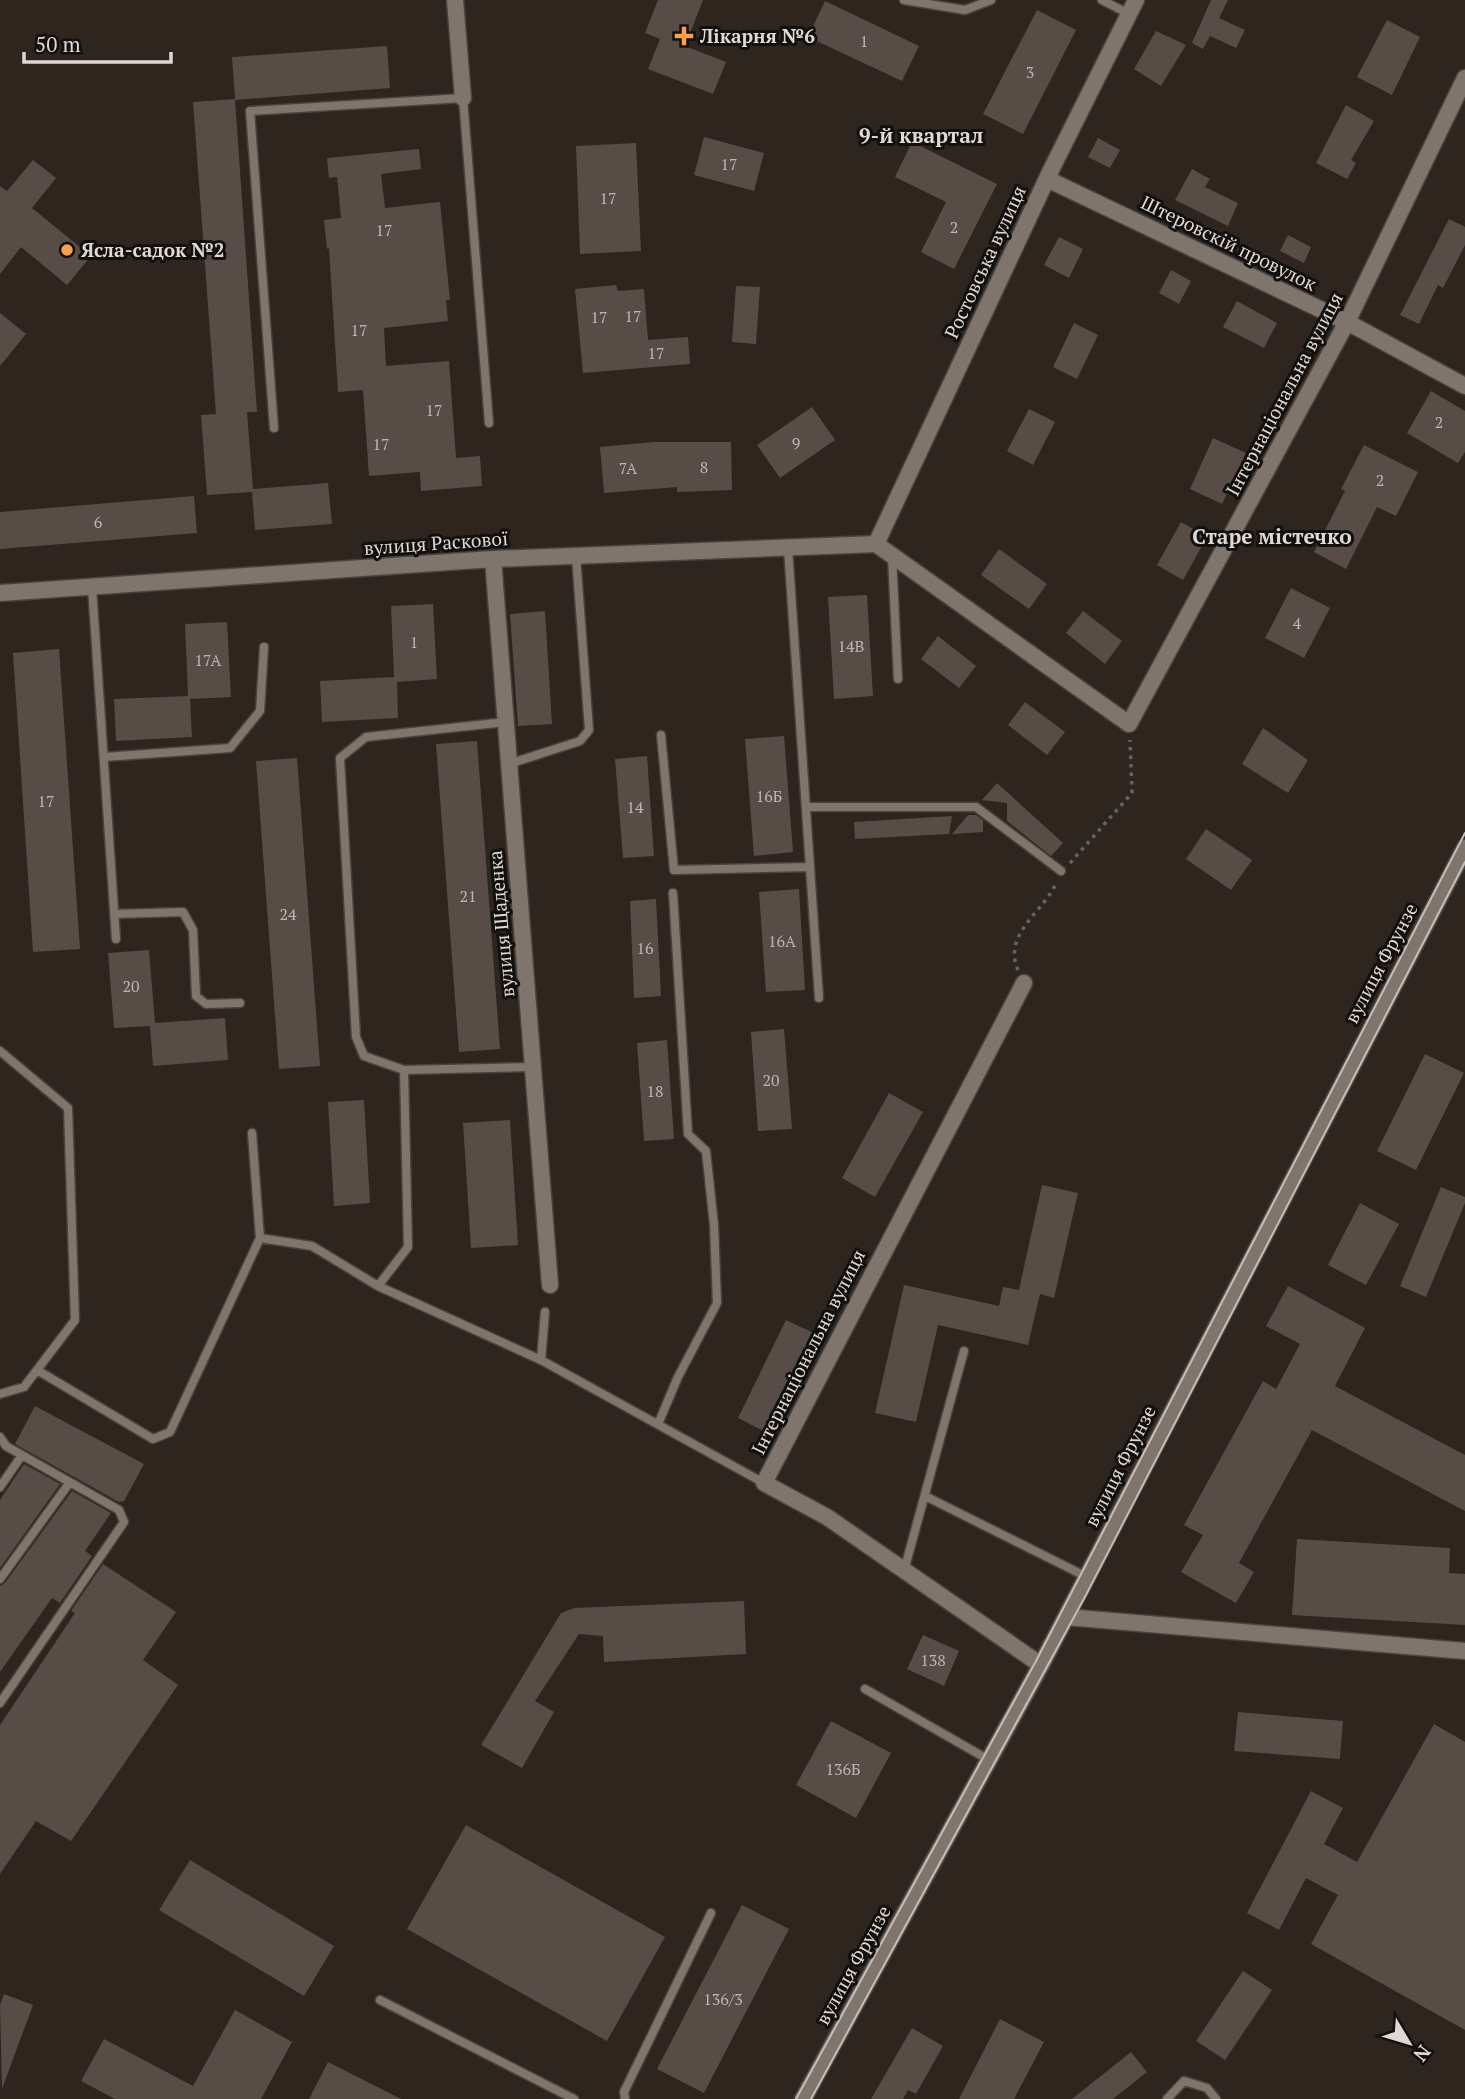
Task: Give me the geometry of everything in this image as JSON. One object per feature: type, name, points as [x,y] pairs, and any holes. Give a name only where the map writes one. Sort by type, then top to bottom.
[{"type":"street","points":[[455,0],[463,98]]},
{"type":"street","name":"Ростовська вулиця","points":[[876,544],[1047,179],[1132,7]]},
{"type":"street","name":"Інтернаціональна вулиця","points":[[1129,724],[1347,322],[1465,78]]},
{"type":"street","name":"Штеровскій провулок","points":[[1047,179],[1347,322],[1465,386]]},
{"type":"street","points":[[876,544],[1129,724]]},
{"type":"street","name":"вулиця Раскової","points":[[0,593],[493,559],[876,544]]},
{"type":"street","name":"вулиця Щаденка","points":[[493,559],[550,1285]]},
{"type":"street","name":"вулиця Фрунзе","points":[[803,2099],[1041,1665],[1465,848]]},
{"type":"street","name":"Інтернаціональна вулиця","points":[[1024,983],[764,1483],[827,1517],[1041,1665]]},
{"type":"street","points":[[1066,1617],[1465,1651]]},
{"type":"lane","points":[[904,0],[965,10],[991,0]]},
{"type":"lane","points":[[1102,0],[1132,7]]},
{"type":"lane","points":[[274,428],[250,111],[463,98],[489,423]]},
{"type":"lane","points":[[788,548],[819,998]]},
{"type":"lane","points":[[509,764],[580,741],[589,730],[576,556]]},
{"type":"lane","points":[[892,556],[898,679]]},
{"type":"lane","points":[[92,587],[116,939]]},
{"type":"lane","points":[[103,757],[230,748],[260,710],[264,647]]},
{"type":"lane","points":[[506,722],[366,737],[340,758],[356,1037],[364,1056],[404,1070],[533,1067]]},
{"type":"lane","points":[[661,736],[674,870],[810,867]]},
{"type":"lane","points":[[806,807],[976,807],[1061,871]]},
{"type":"lane","points":[[658,1424],[678,1377],[717,1303],[714,1225],[706,1151],[688,1134],[673,894]]},
{"type":"lane","points":[[114,914],[183,912],[193,930],[196,996],[206,1004],[240,1003]]},
{"type":"lane","points":[[0,1051],[68,1108],[75,1320],[24,1387],[0,1394]]},
{"type":"lane","points":[[377,1286],[408,1247],[404,1070]]},
{"type":"lane","points":[[37,1370],[153,1439],[170,1432],[260,1238],[252,1133]]},
{"type":"lane","points":[[260,1238],[312,1246],[377,1286],[541,1360],[764,1483]]},
{"type":"lane","points":[[541,1360],[545,1312]]},
{"type":"lane","points":[[904,1571],[964,1351]]},
{"type":"lane","points":[[0,1437],[6,1446],[119,1510],[124,1522],[0,1703]]},
{"type":"lane","points":[[0,1487],[22,1455]]},
{"type":"lane","points":[[0,1579],[70,1482]]},
{"type":"lane","points":[[925,1496],[1087,1577]]},
{"type":"lane","points":[[865,1689],[989,1760]]},
{"type":"lane","points":[[625,2099],[624,2092],[711,1913]]},
{"type":"lane","points":[[380,2000],[574,2099]]},
{"type":"lane","points":[[1167,2099],[1184,2081],[1207,2088],[1216,2099]]},
{"type":"path","points":[[1024,983],[1014,961],[1020,930],[1054,888],[1061,871],[1082,852],[1132,793],[1129,724]]},
{"type":"building","points":[[658,0],[703,0],[685,46],[726,62],[713,94],[648,69],[660,39],[645,33]]},
{"type":"building","points":[[1211,0],[1228,0],[1219,18],[1245,30],[1236,48],[1210,36],[1203,49],[1192,43]]},
{"type":"building","points":[[825,1],[919,46],[902,81],[808,37]]},
{"type":"building","points":[[1037,10],[1076,30],[1023,134],[983,114]]},
{"type":"building","points":[[1387,20],[1420,37],[1392,95],[1357,77]]},
{"type":"building","points":[[1156,31],[1186,45],[1161,86],[1134,69]]},
{"type":"building","points":[[387,46],[390,88],[235,100],[257,412],[247,412],[253,489],[328,483],[332,524],[255,530],[252,492],[207,495],[201,415],[216,414],[193,102],[235,99],[232,57]]},
{"type":"building","points":[[1346,105],[1374,121],[1351,160],[1356,163],[1347,179],[1316,163]]},
{"type":"building","points":[[704,137],[764,153],[754,191],[694,175]]},
{"type":"building","points":[[1098,138],[1120,150],[1110,168],[1088,157]]},
{"type":"building","points":[[912,142],[997,184],[954,269],[921,252],[946,202],[895,177]]},
{"type":"building","points":[[636,143],[641,251],[580,254],[576,146]]},
{"type":"building","points":[[419,149],[421,169],[381,174],[385,208],[440,202],[450,300],[446,300],[448,321],[384,328],[386,366],[449,361],[456,458],[480,456],[482,486],[421,491],[420,472],[369,476],[363,390],[338,392],[329,248],[327,249],[324,220],[341,218],[337,177],[329,178],[327,158]]},
{"type":"building","points":[[33,160],[56,178],[32,208],[91,256],[67,285],[21,247],[0,274],[0,186],[7,191]]},
{"type":"building","points":[[1192,169],[1210,179],[1205,187],[1238,203],[1228,226],[1175,200]]},
{"type":"building","points":[[1449,219],[1465,227],[1465,245],[1443,288],[1438,285],[1419,324],[1400,315]]},
{"type":"building","points":[[1288,235],[1311,247],[1304,263],[1280,251]]},
{"type":"building","points":[[1059,237],[1083,249],[1069,278],[1044,265]]},
{"type":"building","points":[[1171,270],[1191,281],[1179,304],[1159,293]]},
{"type":"building","points":[[616,285],[618,291],[644,289],[648,340],[688,337],[690,364],[583,373],[575,289]]},
{"type":"building","points":[[736,286],[760,287],[756,344],[732,342]]},
{"type":"building","points":[[1237,301],[1277,323],[1264,348],[1223,327]]},
{"type":"building","points":[[0,313],[26,334],[0,366]]},
{"type":"building","points":[[1074,323],[1098,335],[1077,379],[1053,367]]},
{"type":"building","points":[[1431,391],[1465,411],[1465,452],[1458,463],[1407,433]]},
{"type":"building","points":[[812,407],[835,440],[780,478],[757,445]]},
{"type":"building","points":[[1029,409],[1055,422],[1033,465],[1007,451]]},
{"type":"building","points":[[1213,438],[1246,453],[1222,504],[1190,489]]},
{"type":"building","points":[[653,442],[731,442],[732,490],[677,492],[677,487],[604,493],[600,447]]},
{"type":"building","points":[[1364,445],[1418,472],[1396,516],[1377,507],[1346,569],[1314,552],[1345,491],[1341,489]]},
{"type":"building","points":[[194,496],[197,533],[0,549],[0,512]]},
{"type":"building","points":[[1181,522],[1207,537],[1183,580],[1157,565]]},
{"type":"building","points":[[999,549],[1047,584],[1029,609],[981,575]]},
{"type":"building","points":[[1291,588],[1330,608],[1304,658],[1265,638]]},
{"type":"building","points":[[867,595],[873,696],[834,699],[828,597]]},
{"type":"building","points":[[433,604],[437,679],[397,682],[398,718],[322,722],[320,681],[394,677],[391,606]]},
{"type":"building","points":[[545,611],[552,724],[518,726],[510,614]]},
{"type":"building","points":[[1083,611],[1122,641],[1105,664],[1066,633]]},
{"type":"building","points":[[227,622],[231,697],[190,699],[192,737],[116,741],[114,699],[188,696],[185,624]]},
{"type":"building","points":[[938,636],[976,666],[959,688],[921,659]]},
{"type":"building","points":[[59,649],[80,949],[33,952],[13,653]]},
{"type":"building","points":[[1025,702],[1065,732],[1047,755],[1008,725]]},
{"type":"building","points":[[1263,728],[1308,760],[1288,793],[1242,764]]},
{"type":"building","points":[[784,736],[793,852],[754,856],[745,739]]},
{"type":"building","points":[[477,741],[500,1049],[459,1052],[436,744]]},
{"type":"building","points":[[647,756],[654,856],[623,858],[615,759]]},
{"type":"building","points":[[297,758],[320,1066],[279,1069],[256,761]]},
{"type":"building","points":[[997,783],[1063,843],[1051,856],[1007,821],[1007,803],[982,800]]},
{"type":"building","points":[[968,815],[976,815],[983,820],[983,832],[952,834]]},
{"type":"building","points":[[952,816],[949,834],[855,839],[854,822]]},
{"type":"building","points":[[1206,829],[1252,860],[1231,890],[1186,859]]},
{"type":"building","points":[[799,889],[805,990],[766,992],[759,892]]},
{"type":"building","points":[[656,899],[661,996],[634,998],[630,901]]},
{"type":"building","points":[[149,950],[155,1023],[225,1018],[228,1060],[153,1066],[150,1026],[114,1028],[108,953]]},
{"type":"building","points":[[784,1029],[792,1129],[758,1131],[751,1032]]},
{"type":"building","points":[[667,1040],[674,1139],[644,1141],[637,1043]]},
{"type":"building","points":[[1425,1054],[1464,1073],[1416,1170],[1377,1151]]},
{"type":"building","points":[[889,1093],[923,1112],[875,1197],[842,1178]]},
{"type":"building","points":[[364,1100],[370,1203],[334,1206],[328,1102]]},
{"type":"building","points":[[510,1120],[518,1245],[471,1248],[463,1123]]},
{"type":"building","points":[[1042,1185],[1078,1193],[1054,1298],[1040,1294],[1028,1345],[938,1325],[916,1422],[875,1413],[904,1285],[999,1306],[1003,1287],[1019,1290]]},
{"type":"building","points":[[1441,1187],[1465,1197],[1465,1203],[1426,1297],[1400,1286]]},
{"type":"building","points":[[1360,1203],[1399,1224],[1366,1285],[1328,1265]]},
{"type":"building","points":[[1288,1286],[1365,1328],[1335,1386],[1465,1455],[1465,1511],[1312,1430],[1239,1563],[1254,1572],[1236,1603],[1181,1572],[1203,1535],[1184,1525],[1263,1381],[1276,1389],[1300,1344],[1266,1326]]},
{"type":"building","points":[[786,1320],[824,1338],[775,1437],[738,1418]]},
{"type":"building","points":[[35,1406],[144,1464],[124,1501],[119,1502],[15,1444]]},
{"type":"building","points":[[24,1464],[60,1484],[0,1568],[0,1500]]},
{"type":"building","points":[[72,1491],[111,1513],[85,1551],[92,1556],[60,1603],[52,1598],[0,1672],[0,1586],[5,1583]]},
{"type":"building","points":[[1297,1539],[1450,1548],[1449,1573],[1465,1574],[1465,1625],[1292,1615]]},
{"type":"building","points":[[103,1564],[176,1612],[143,1660],[178,1685],[71,1841],[36,1821],[0,1874],[0,1725],[75,1613],[71,1611]]},
{"type":"building","points":[[744,1601],[746,1654],[604,1662],[603,1636],[579,1634],[535,1701],[554,1712],[522,1768],[481,1745],[561,1613],[574,1608]]},
{"type":"building","points":[[923,1635],[959,1651],[944,1686],[907,1669]]},
{"type":"building","points":[[1238,1712],[1343,1721],[1340,1759],[1234,1751]]},
{"type":"building","points":[[831,1721],[891,1753],[856,1818],[796,1785]]},
{"type":"building","points":[[1434,1724],[1465,1742],[1465,2030],[1311,1944],[1338,1895],[1306,1878],[1279,1930],[1247,1913],[1311,1791],[1343,1808],[1324,1844],[1357,1862]]},
{"type":"building","points":[[466,1825],[665,1937],[607,2041],[407,1929]]},
{"type":"building","points":[[190,1860],[334,1946],[304,1996],[159,1910]]},
{"type":"building","points":[[742,1905],[789,1929],[704,2093],[657,2069]]},
{"type":"building","points":[[1243,1971],[1272,1990],[1225,2060],[1196,2041]]},
{"type":"building","points":[[4,1994],[33,2005],[2,2089],[0,2005]]},
{"type":"building","points":[[235,2010],[292,2042],[261,2099],[115,2099],[81,2081],[104,2039],[193,2086]]},
{"type":"building","points":[[1000,2019],[1044,2042],[1014,2099],[959,2099]]},
{"type":"building","points":[[912,2028],[943,2046],[916,2094],[908,2090],[903,2099],[871,2099]]},
{"type":"building","points":[[1131,2052],[1147,2072],[1113,2099],[1072,2099]]},
{"type":"building","points":[[328,2062],[401,2099],[309,2099]]},
{"type":"tram line","points":[[796,2099],[1036,1661],[1465,833]]},
{"type":"tram line","points":[[811,2099],[1086,1595],[1465,862]]},
{"type":"place","name":"Лікарня №6","points":[[684,36]]},
{"type":"place","name":"Ясла-садок №2","points":[[67,250]]},
{"type":"district","name":"9-й квартал","points":[[921,136]]},
{"type":"district","name":"Старе містечко","points":[[1272,537]]}]
